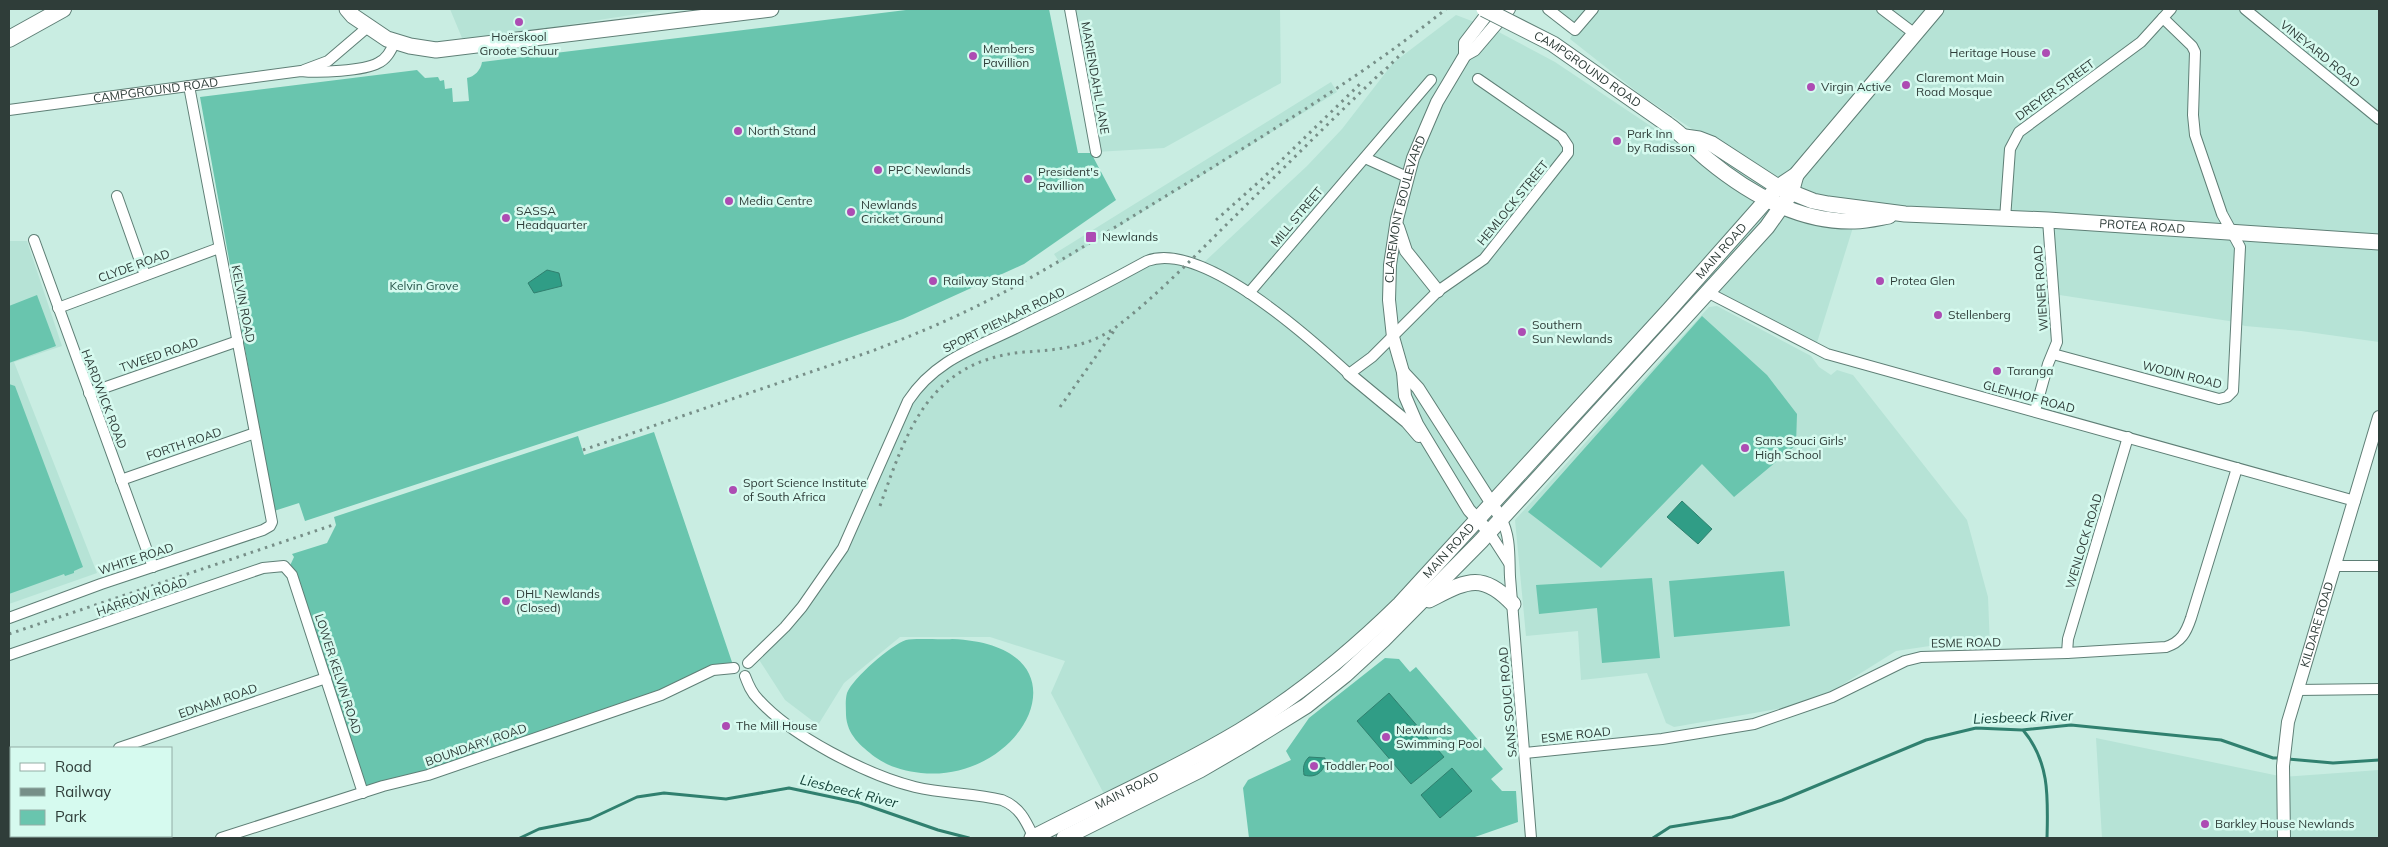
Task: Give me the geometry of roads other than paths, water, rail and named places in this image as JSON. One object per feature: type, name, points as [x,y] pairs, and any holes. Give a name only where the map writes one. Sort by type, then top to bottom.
[{"type":"main road","points":[[347,9],[353,16],[379,34],[395,42],[430,49],[464,48],[771,9]]},
{"type":"main road","points":[[361,9],[368,25]]},
{"type":"main road","name":"CAMPGROUND ROAD","points":[[1484,9],[1553,44],[1685,137],[1708,160],[1782,208]]},
{"type":"main road","name":"MAIN ROAD","points":[[1033,838],[1192,758],[1240,731],[1294,695],[1373,631],[1492,504],[1767,200],[1785,190],[1936,9]]},
{"type":"main road","points":[[9,39],[56,10]]},
{"type":"main road","name":"CAMPGROUND ROAD","points":[[1685,137],[1699,139],[1712,144],[1785,190]]},
{"type":"main road","name":"MAIN ROAD","points":[[1064,838],[1200,770],[1284,720],[1345,675],[1418,605],[1489,532],[1707,292],[1782,208],[1785,190]]},
{"type":"main road","name":"PROTEA ROAD","points":[[1785,190],[1820,202],[1905,214],[2048,220],[2379,242]]},
{"type":"main road","name":"PROTEA ROAD","points":[[1782,208],[1824,218],[1855,221],[1905,214]]},
{"type":"main road","points":[[1418,605],[1456,586],[1477,583],[1495,587],[1513,604]]},
{"type":"street","name":"MARIENDAHL LANE","points":[[1070,9],[1096,152]]},
{"type":"street","name":"CLAREMONT BOULEVARD","points":[[1489,532],[1477,520],[1433,453],[1405,396],[1403,372],[1393,337],[1389,300],[1390,265],[1397,219],[1407,177],[1422,134],[1433,110],[1465,55],[1465,42],[1491,9]]},
{"type":"street","name":"CLAREMONT BOULEVARD","points":[[1465,55],[1474,50],[1509,9]]},
{"type":"street","points":[[1548,9],[1575,30],[1593,9]]},
{"type":"street","points":[[1882,9],[1915,34]]},
{"type":"street","name":"DREYER STREET","points":[[2005,219],[2010,149],[2019,132],[2142,42],[2171,9]]},
{"type":"street","name":"VINEYARD ROAD","points":[[2245,9],[2379,119]]},
{"type":"street","points":[[2163,18],[2192,46],[2195,52],[2192,115],[2195,135],[2212,187],[2232,232]]},
{"type":"street","name":"CAMPGROUND ROAD","points":[[9,110],[301,71],[328,61],[368,25]]},
{"type":"street","name":"CAMPGROUND ROAD","points":[[301,71],[315,73],[369,66],[384,59],[395,42]]},
{"type":"street","name":"HEMLOCK STREET","points":[[1349,374],[1372,357],[1438,291],[1484,259],[1564,160],[1568,146],[1562,137],[1478,79]]},
{"type":"street","name":"MILL STREET","points":[[1250,293],[1431,80]]},
{"type":"street","name":"KELVIN ROAD","points":[[189,86],[272,516],[270,526]]},
{"type":"street","points":[[1365,158],[1407,177]]},
{"type":"street","points":[[117,196],[145,275]]},
{"type":"street","points":[[1397,219],[1400,238],[1406,251],[1438,291]]},
{"type":"street","name":"WIENER ROAD","points":[[2035,412],[2048,364],[2057,342],[2048,220]]},
{"type":"street","name":"WODIN ROAD","points":[[2053,354],[2219,398],[2227,397],[2231,394],[2234,385],[2240,247],[2232,232]]},
{"type":"street","name":"HARDWICK ROAD","points":[[34,240],[152,567]]},
{"type":"street","name":"CLYDE ROAD","points":[[58,308],[219,248]]},
{"type":"street","name":"SPORT PIENAAR ROAD","points":[[748,663],[785,627],[802,607],[843,548],[908,401],[923,382],[942,365],[957,355],[1022,326],[1158,257],[1170,257],[1198,267],[1250,293]]},
{"type":"street","name":"GLENHOF ROAD","points":[[1707,292],[1821,352],[2355,501]]},
{"type":"street","points":[[1250,293],[1288,319],[1406,422],[1433,453]]},
{"type":"street","name":"TWEED ROAD","points":[[89,393],[238,341]]},
{"type":"street","name":"CLAREMONT BOULEVARD","points":[[1403,372],[1418,388],[1501,518]]},
{"type":"street","name":"KILDARE ROAD","points":[[2284,838],[2284,746],[2297,690],[2379,417]]},
{"type":"street","name":"FORTH ROAD","points":[[121,480],[255,433]]},
{"type":"street","name":"WENLOCK ROAD","points":[[2067,653],[2068,638],[2128,437]]},
{"type":"street","name":"ESME ROAD","points":[[1525,753],[1662,738],[1754,724],[1832,697],[1905,661],[1921,657],[2067,653],[2166,647],[2183,637],[2191,618],[2237,468]]},
{"type":"street","name":"SANS SOUCI ROAD","points":[[1501,518],[1507,531],[1510,554],[1509,563],[1531,838]]},
{"type":"street","name":"WHITE ROAD","points":[[9,618],[152,567],[237,540],[270,526]]},
{"type":"street","name":"SANS SOUCI ROAD","points":[[1489,532],[1509,563]]},
{"type":"street","name":"HARROW ROAD","points":[[9,655],[263,568],[284,566]]},
{"type":"street","name":"LOWER KELVIN ROAD","points":[[284,566],[292,575],[364,793]]},
{"type":"street","points":[[2334,566],[2379,566]]},
{"type":"street","points":[[738,661],[748,663],[750,671],[744,676],[738,675],[734,668],[738,661]]},
{"type":"street","name":"BOUNDARY ROAD","points":[[221,838],[428,775],[661,695],[713,670],[734,668]]},
{"type":"street","points":[[744,676],[751,690],[766,706],[796,730],[838,755],[880,776],[917,788],[992,797],[1010,803],[1021,813],[1033,838]]},
{"type":"street","name":"EDNAM ROAD","points":[[122,747],[326,678]]},
{"type":"street","points":[[2297,690],[2379,690]]},
{"type":"waterway","name":"Liesbeeck River","points":[[1653,838],[1670,827],[1732,817],[1782,800],[1926,740],[1976,728],[2022,730],[2071,725],[2221,740],[2273,758],[2281,758]]},
{"type":"waterway","points":[[2023,730],[2032,742],[2038,755],[2046,781],[2047,838]]},
{"type":"waterway","name":"Liesbeeck River","points":[[2288,759],[2333,763],[2379,760]]},
{"type":"waterway","name":"Liesbeeck River","points":[[520,838],[539,829],[590,819],[637,797],[664,793],[726,799],[789,788],[860,803],[938,830],[969,838]]},
{"type":"railway","points":[[583,450],[872,351],[930,328],[987,301],[1089,243],[1288,120],[1384,56],[1446,9]]},
{"type":"railway","points":[[1381,74],[1406,49]]},
{"type":"railway","points":[[880,506],[912,426],[926,404],[944,385],[965,369],[992,358],[1074,346],[1109,332],[1172,278],[1386,68]]},
{"type":"railway","points":[[1216,220],[1261,180],[1360,84]]},
{"type":"railway","points":[[1060,407],[1116,328]]},
{"type":"railway","points":[[9,634],[336,524]]},
{"type":"place","name":"Hoërskool Groote Schuur","points":[[519,22]]},
{"type":"place","name":"Heritage House","points":[[2046,53]]},
{"type":"place","name":"Members Pavillion","points":[[973,56]]},
{"type":"place","name":"Claremont Main Road Mosque","points":[[1906,85]]},
{"type":"place","name":"Virgin Active","points":[[1811,87]]},
{"type":"place","name":"North Stand","points":[[738,131]]},
{"type":"place","name":"Park Inn by Radisson","points":[[1617,141]]},
{"type":"place","name":"PPC Newlands","points":[[878,170]]},
{"type":"place","name":"President's Pavillion","points":[[1028,179]]},
{"type":"place","name":"Media Centre","points":[[729,201]]},
{"type":"place","name":"Newlands Cricket Ground","points":[[851,212]]},
{"type":"place","name":"SASSA Headquarter","points":[[506,218]]},
{"type":"place","name":"Newlands","points":[[1091,237]]},
{"type":"place","name":"Railway Stand","points":[[933,281]]},
{"type":"place","name":"Protea Glen","points":[[1880,281]]},
{"type":"place","name":"Stellenberg","points":[[1938,315]]},
{"type":"place","name":"Southern Sun Newlands","points":[[1522,332]]},
{"type":"place","name":"Taranga","points":[[1997,371]]},
{"type":"place","name":"Sans Souci Girls' High School","points":[[1745,448]]},
{"type":"place","name":"Sport Science Institute of South Africa","points":[[733,490]]},
{"type":"place","name":"DHL Newlands (Closed)","points":[[506,601]]},
{"type":"place","name":"The Mill House","points":[[726,726]]},
{"type":"place","name":"Newlands Swimming Pool","points":[[1386,737]]},
{"type":"place","name":"Toddler Pool","points":[[1314,766]]},
{"type":"place","name":"Barkley House Newlands","points":[[2205,824]]},
{"type":"park label","name":"Kelvin Grove","points":[[424,286]]}]
